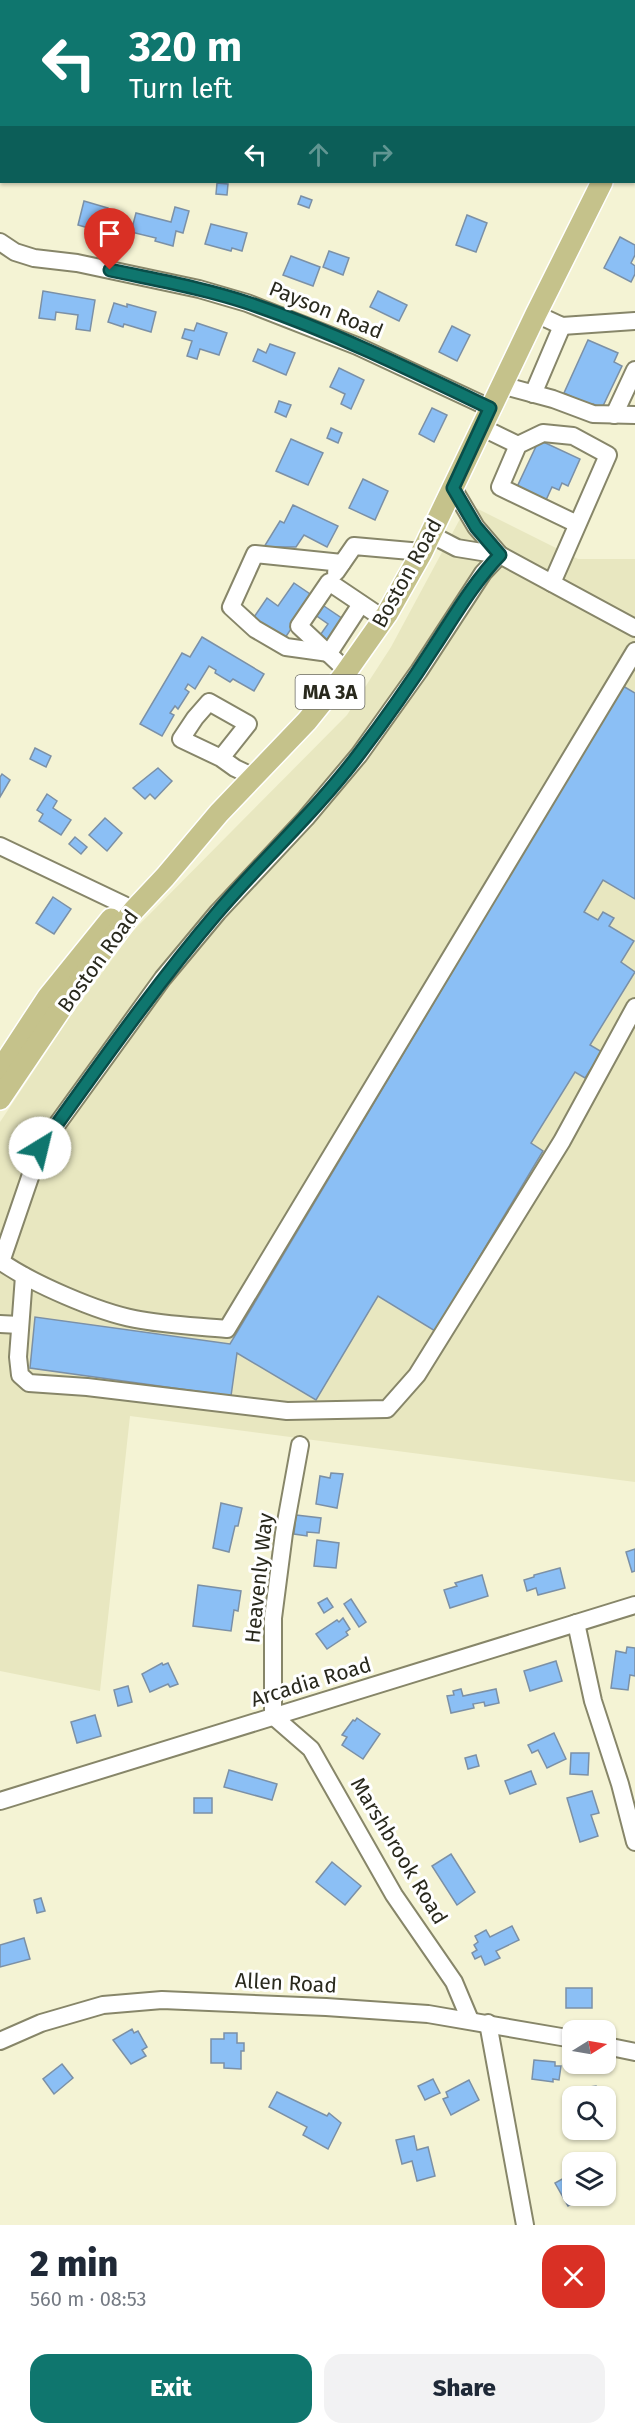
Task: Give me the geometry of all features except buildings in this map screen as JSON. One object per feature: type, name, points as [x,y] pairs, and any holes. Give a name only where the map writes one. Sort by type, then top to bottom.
[{"type":"main road","name":"Boston Road","points":[[0,1099],[134,910],[204,830],[307,721],[384,619],[426,543],[501,385],[602,183]]},
{"type":"main road","name":"Boston Road","points":[[0,1071],[48,998],[84,951],[168,859],[204,830]]},
{"type":"street","name":"Payson Road","points":[[0,242],[15,252],[34,258],[87,265],[199,289],[247,303],[357,346],[486,418],[518,445]]},
{"type":"street","points":[[536,314],[562,326],[635,321]]},
{"type":"street","points":[[533,394],[562,326]]},
{"type":"street","points":[[614,415],[635,370]]},
{"type":"street","points":[[501,385],[553,399],[592,414],[635,415]]},
{"type":"street","points":[[552,583],[608,455],[573,436],[543,432],[518,445],[500,487],[577,524]]},
{"type":"street","points":[[453,488],[476,527],[500,555]]},
{"type":"street","points":[[347,671],[299,626],[354,546],[426,543],[500,555],[635,628]]},
{"type":"street","points":[[329,653],[286,647],[255,629],[231,607],[255,554],[342,563]]},
{"type":"street","points":[[500,555],[483,573],[419,671],[359,755],[306,819],[277,846],[163,978],[40,1148],[0,1262],[24,1276],[94,1307],[135,1319],[227,1329],[635,651]]},
{"type":"street","points":[[329,582],[384,619]]},
{"type":"street","points":[[329,653],[361,604]]},
{"type":"street","points":[[220,758],[255,777]]},
{"type":"street","points":[[0,846],[124,905]]},
{"type":"street","points":[[24,1276],[18,1357],[20,1375],[28,1383],[87,1387],[287,1411],[387,1409],[417,1375],[562,1140],[635,1008]]},
{"type":"street","points":[[0,1324],[20,1325]]},
{"type":"street","name":"Heavenly Way","points":[[273,1716],[273,1618],[284,1533],[300,1445]]},
{"type":"street","name":"Arcadia Road","points":[[0,1801],[635,1605]]},
{"type":"street","points":[[576,1623],[593,1701],[620,1784],[635,1842]]},
{"type":"street","name":"Marshbrook Road","points":[[273,1716],[311,1749],[394,1895],[454,1982],[470,2020]]},
{"type":"street","name":"Allen Road","points":[[0,2041],[41,2023],[103,2005],[162,2000],[382,2010],[470,2020],[562,2037]]},
{"type":"street","points":[[488,2023],[525,2225]]},
{"type":"street","points":[[616,2048],[635,2052]]},
{"type":"shaded area","points":[[468,504],[578,559],[635,559],[635,1482],[130,1416],[100,1691],[0,1671],[0,1122],[71,1015],[133,931],[347,715],[391,647]]},
{"type":"route","points":[[40,1148],[163,978],[277,846],[306,819],[359,755],[419,671],[483,573],[500,555],[476,527],[453,488],[490,408],[357,346],[247,303],[199,289],[110,270]]}]
